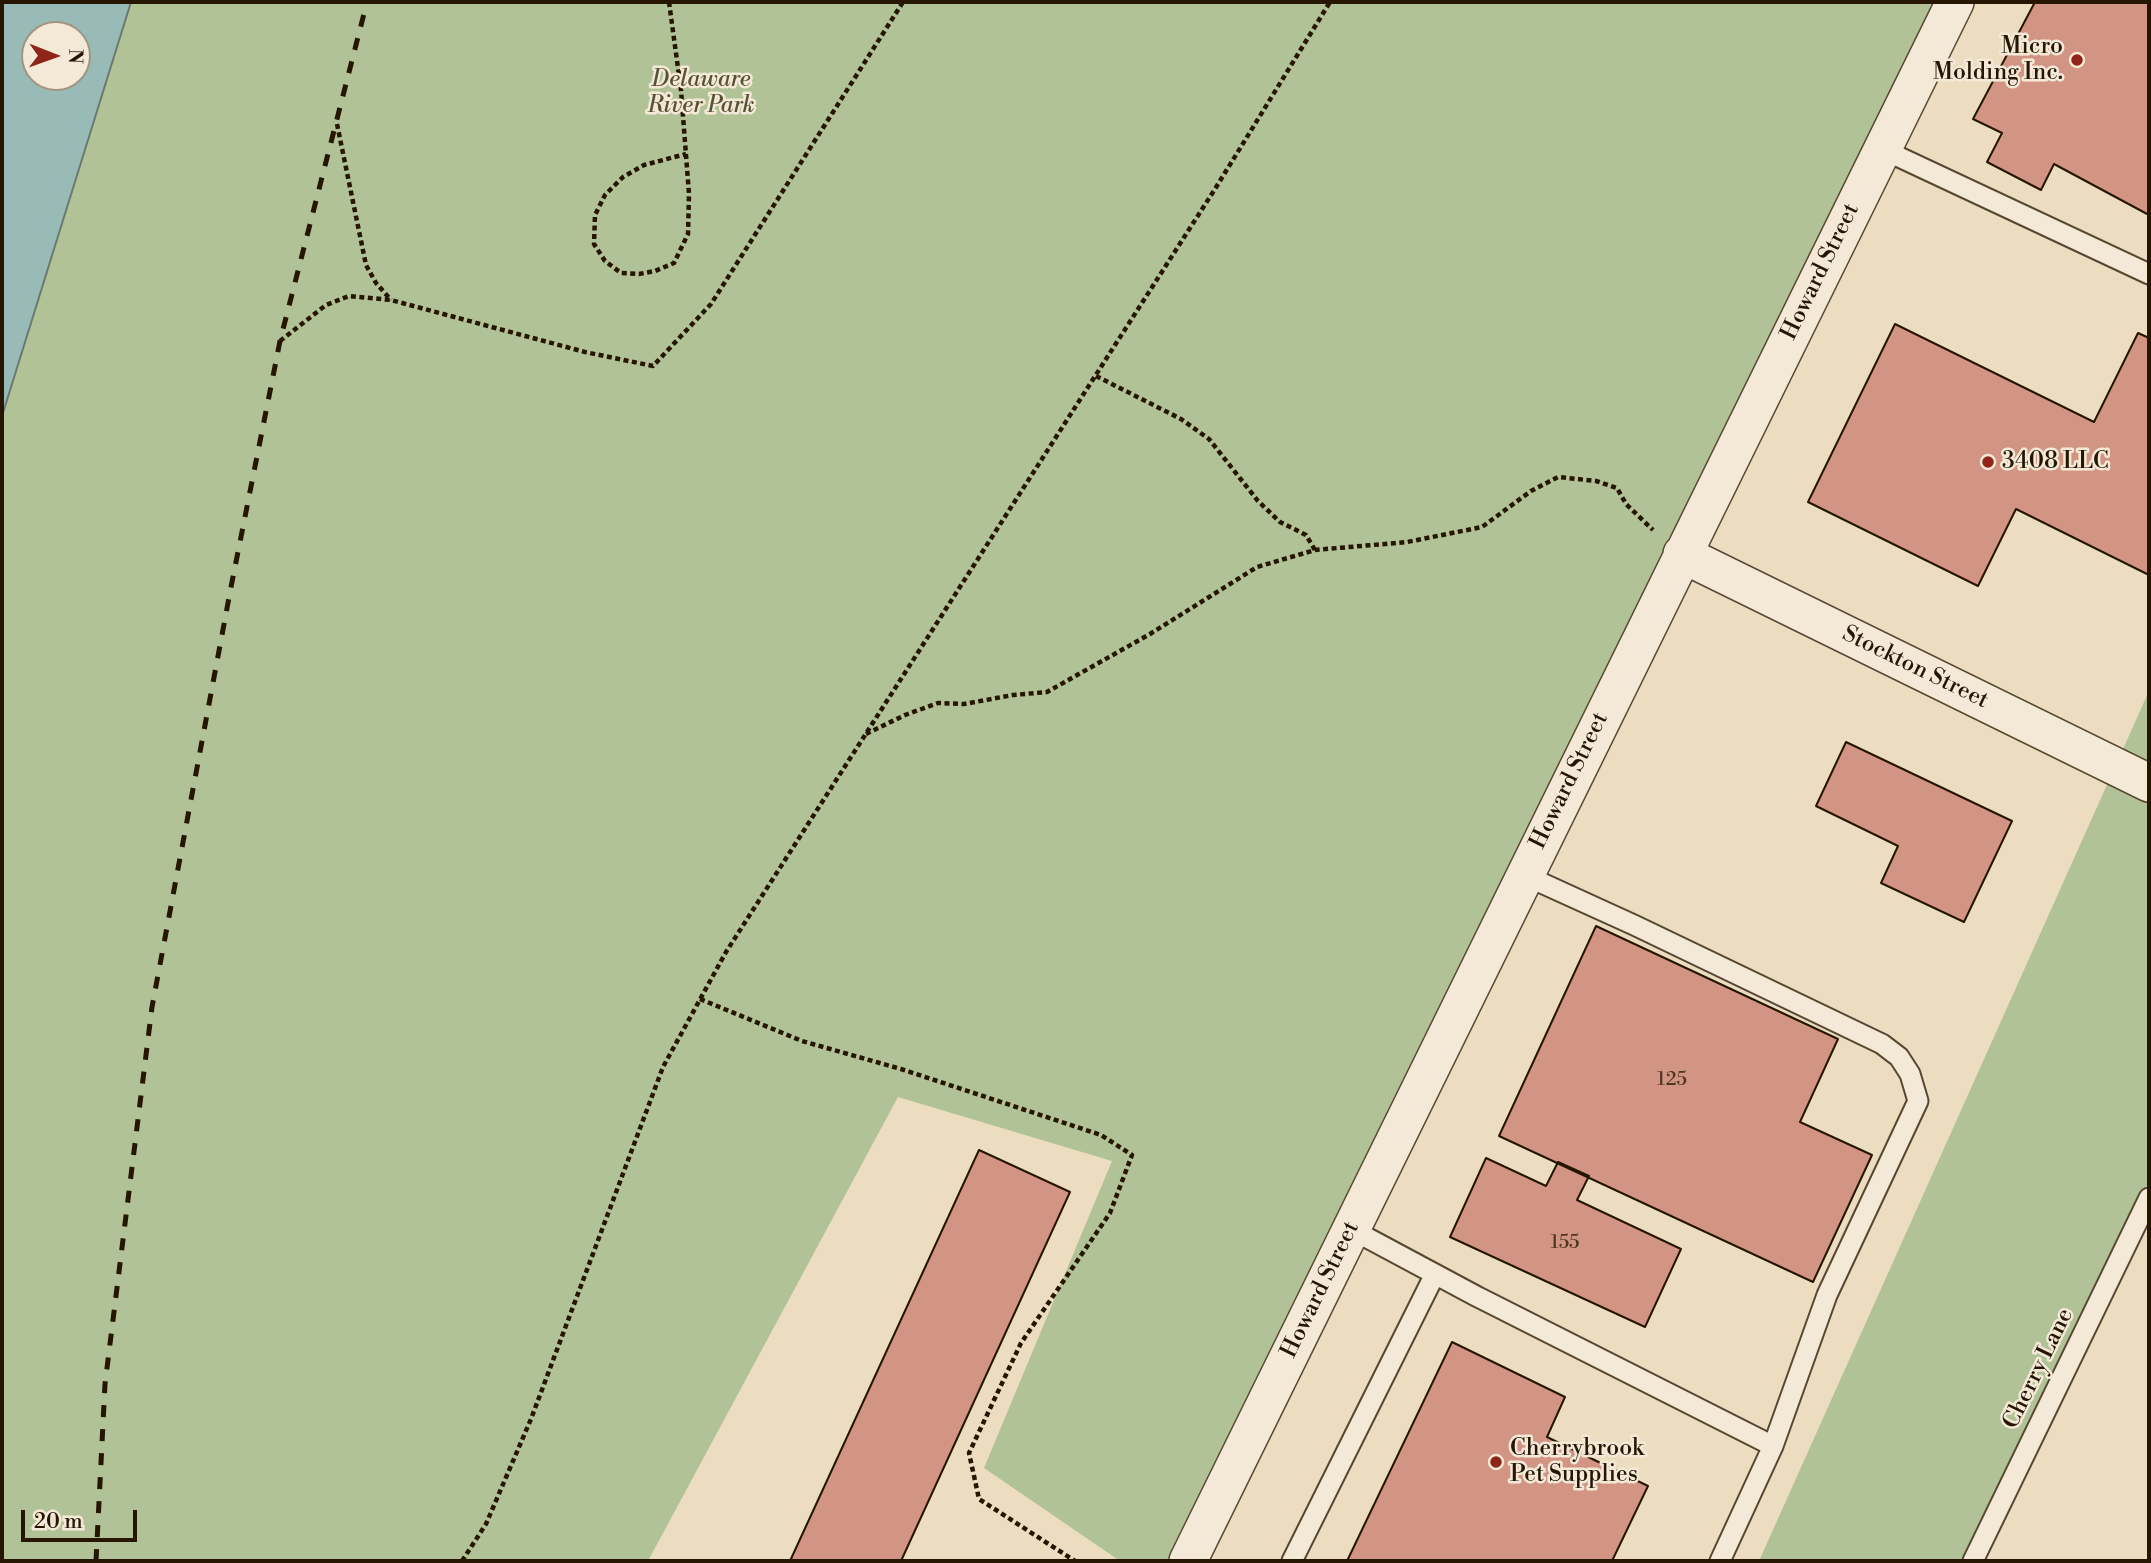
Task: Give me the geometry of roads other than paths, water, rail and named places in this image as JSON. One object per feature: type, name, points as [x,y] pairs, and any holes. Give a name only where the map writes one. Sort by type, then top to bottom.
[{"type":"street","name":"Howard Street","points":[[1188,1561],[1955,2]]},
{"type":"street","name":"Stockton Street","points":[[1682,554],[2149,783]]},
{"type":"lane","points":[[1882,149],[2149,274]]},
{"type":"lane","points":[[1524,876],[1634,925],[1882,1044],[1899,1057],[1910,1074],[1918,1101],[1828,1295],[1773,1446],[1720,1561]]},
{"type":"lane","name":"Cherry Lane","points":[[1973,1561],[2149,1198]]},
{"type":"lane","points":[[1351,1228],[1435,1274],[1773,1446]]},
{"type":"lane","points":[[1292,1561],[1435,1274]]},
{"type":"water","points":[[2,2],[131,2],[2,416]]},
{"type":"railway","points":[[96,1561],[105,1384],[152,1007],[280,341],[367,2]]},
{"type":"place","name":"Micro Molding Inc.","points":[[2077,60]]},
{"type":"place","name":"3408 LLC","points":[[1988,462]]},
{"type":"place","name":"Cherrybrook Pet Supplies","points":[[1496,1462]]},
{"type":"park label","name":"Delaware River Park","points":[[701,93]]}]
